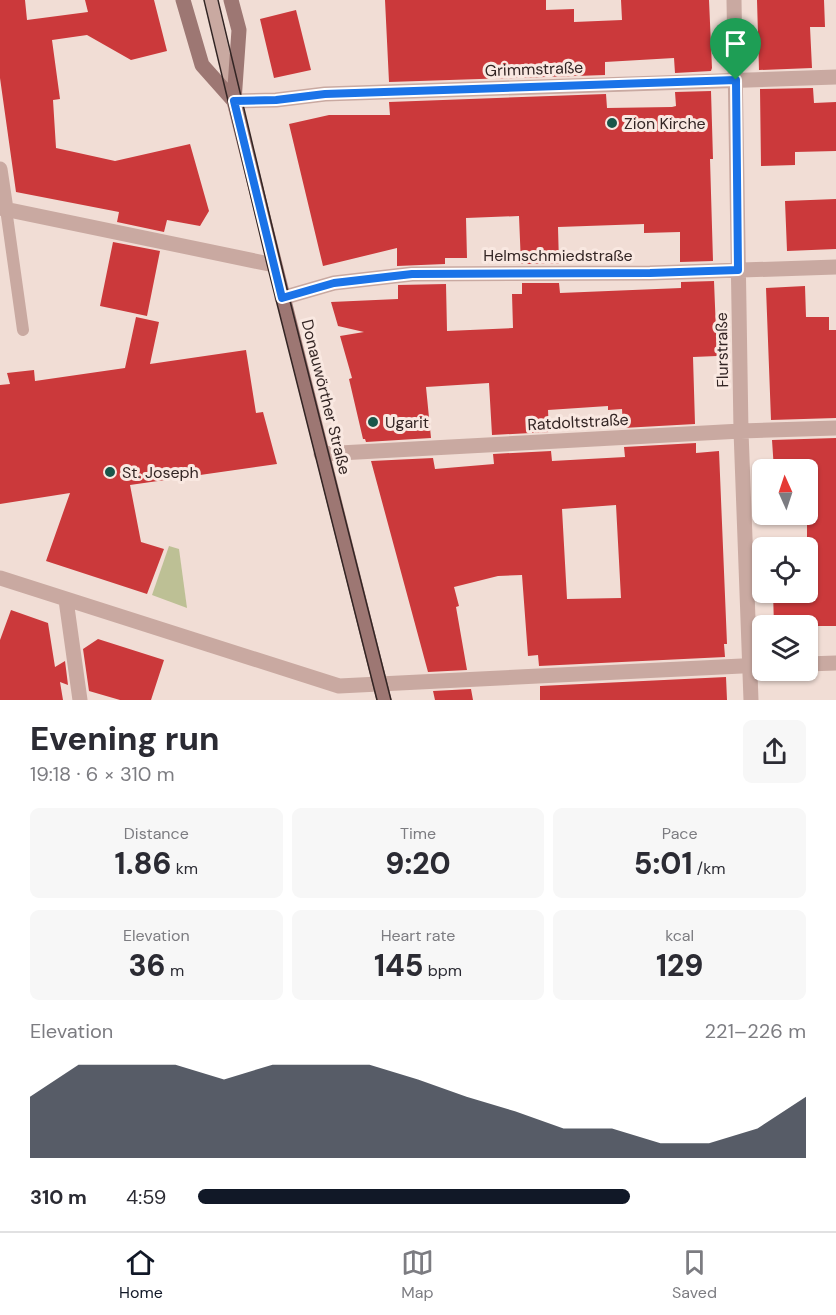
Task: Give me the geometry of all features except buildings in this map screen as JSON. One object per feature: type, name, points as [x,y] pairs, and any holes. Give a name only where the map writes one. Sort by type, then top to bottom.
[{"type":"main road","name":"Donauwörther Straße","points":[[183,0],[202,65],[234,101]]},
{"type":"main road","name":"Donauwörther Straße","points":[[231,0],[238,30],[234,101],[384,700]]},
{"type":"street","name":"Flurstraße","points":[[734,0],[741,431],[753,615]]},
{"type":"street","name":"Grimmstraße","points":[[234,101],[276,100],[325,94],[836,77]]},
{"type":"street","points":[[0,169],[3,208],[274,265]]},
{"type":"street","name":"Helmschmiedstraße","points":[[282,298],[334,283],[412,274],[650,273],[836,267]]},
{"type":"street","name":"Ratdoltstraße","points":[[321,454],[836,428]]},
{"type":"street","points":[[0,578],[339,686],[752,665]]},
{"type":"street","points":[[66,600],[80,700]]},
{"type":"street","points":[[818,664],[836,663]]},
{"type":"street","name":"Flurstraße","points":[[751,700],[754,681]]},
{"type":"lane","points":[[211,0],[234,101]]},
{"type":"lane","points":[[3,208],[23,330]]},
{"type":"green space","points":[[169,546],[179,549],[187,608],[152,595]]},
{"type":"tram line","points":[[204,0],[267,264],[377,700]]},
{"type":"tram line","points":[[218,0],[289,297],[391,700]]},
{"type":"place","name":"Zion Kirche","points":[[612,123]]},
{"type":"place","name":"Ugarit","points":[[373,422]]},
{"type":"place","name":"St. Joseph","points":[[110,472]]},
{"type":"route","points":[[736,80],[738,270],[650,273],[412,274],[334,283],[282,298],[234,101],[276,100],[325,94],[736,80]]}]
